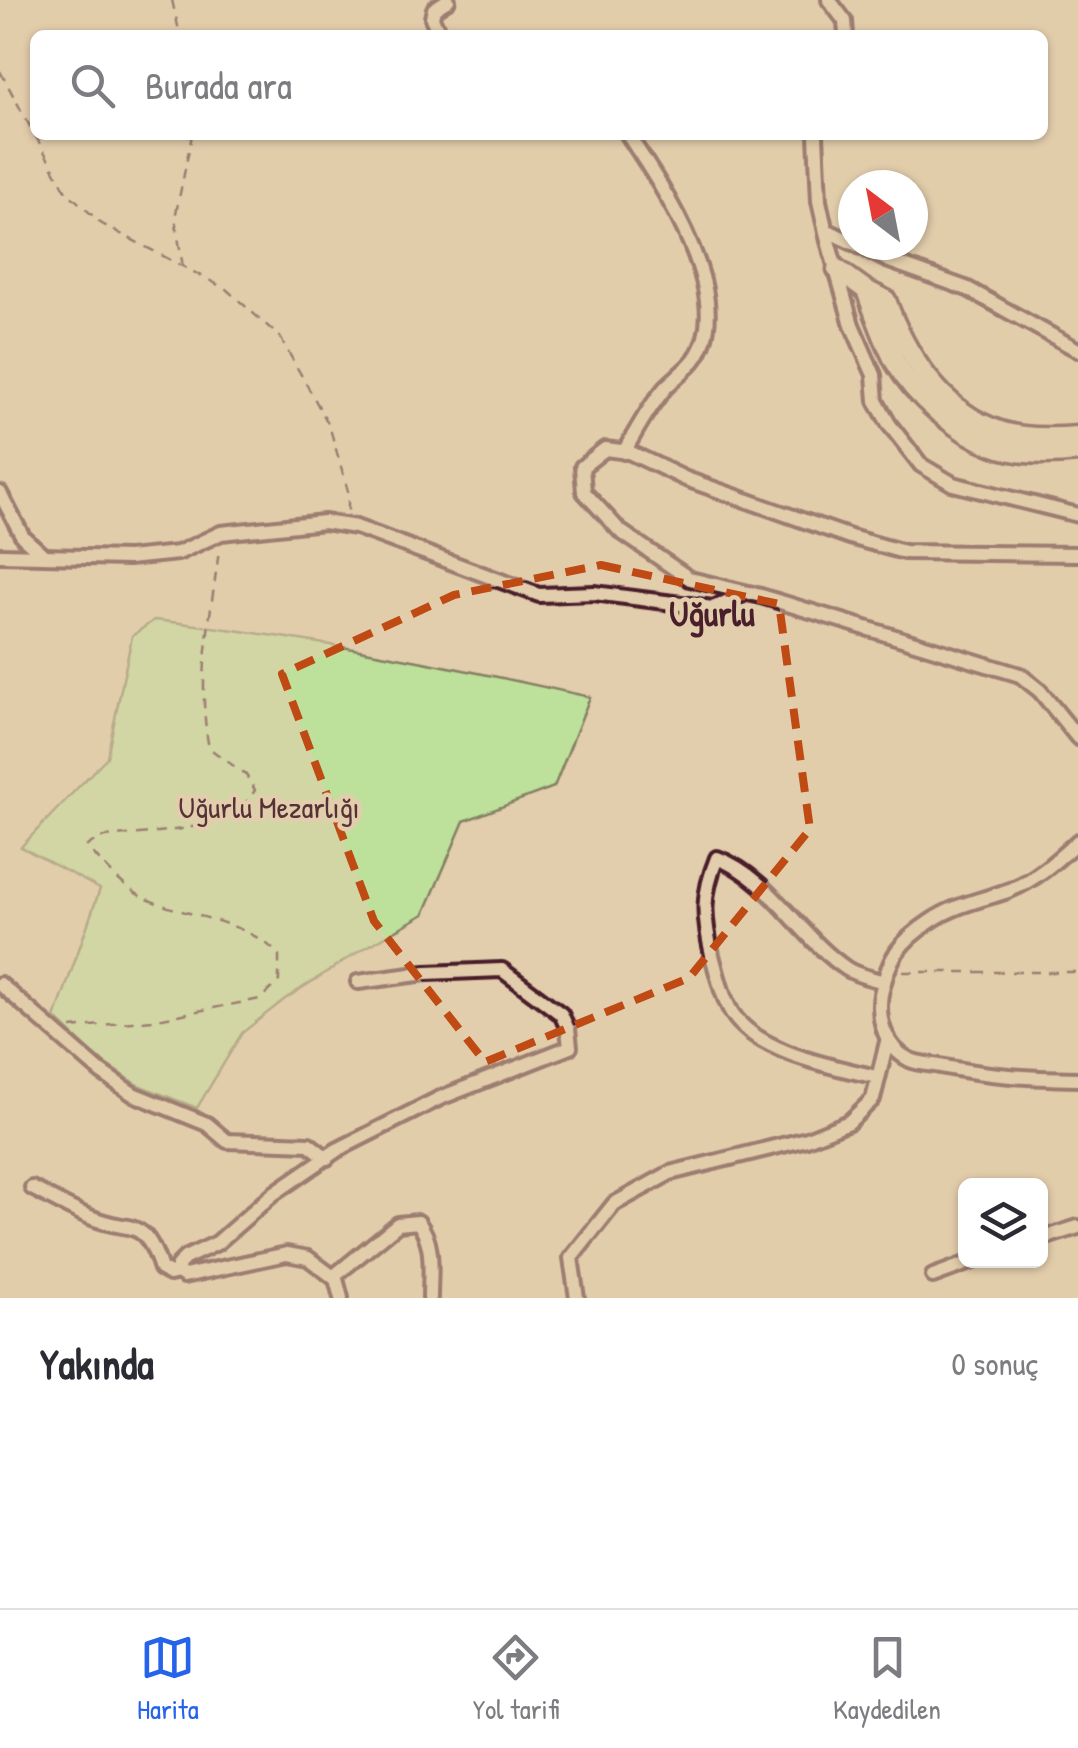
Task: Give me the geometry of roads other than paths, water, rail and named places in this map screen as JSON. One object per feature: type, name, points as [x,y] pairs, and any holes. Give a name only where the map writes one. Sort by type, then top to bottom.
[{"type":"main road","points":[[837,269],[886,300],[910,356],[936,388],[966,413],[1000,431],[1049,438],[1078,436]]},
{"type":"main road","points":[[866,290],[898,366],[925,400],[956,426],[995,447],[1048,455],[1078,452]]},
{"type":"street","points":[[438,30],[432,18],[434,9],[448,0]]},
{"type":"street","points":[[830,0],[845,21],[846,30]]},
{"type":"street","points":[[624,452],[648,409],[695,360],[705,335],[707,296],[688,234],[631,140]]},
{"type":"street","points":[[816,140],[819,200],[852,325],[874,375],[876,400],[921,466],[953,484],[1078,515]]},
{"type":"street","points":[[826,230],[838,236]]},
{"type":"street","points":[[887,260],[968,289],[1078,350]]},
{"type":"street","points":[[1078,554],[904,552],[686,479],[624,452],[605,450],[582,467],[584,492],[620,532],[690,580],[1020,674],[1040,690],[1078,738]]},
{"type":"street","points":[[0,493],[23,537],[42,554]]},
{"type":"street","points":[[0,555],[128,558],[178,553],[220,533],[324,522],[348,526],[539,595],[594,593],[713,608],[746,593]]},
{"type":"street","points":[[1078,840],[1043,872],[1009,890],[966,902],[932,920],[898,948],[885,977],[880,1024],[894,1048],[911,1060],[994,1077],[1078,1079]]},
{"type":"street","points":[[877,1076],[780,1050],[732,1014],[717,976],[703,906],[716,858],[746,874],[851,972],[885,977]]},
{"type":"street","points":[[178,1272],[184,1258],[217,1243],[274,1194],[326,1158],[440,1098],[570,1047],[561,1014],[502,970],[426,973],[358,982]]},
{"type":"street","points":[[0,984],[132,1094],[207,1124],[227,1141],[309,1144],[326,1158]]},
{"type":"street","points":[[577,1298],[571,1258],[614,1204],[670,1173],[808,1139],[849,1122],[874,1099],[888,1038]]},
{"type":"street","points":[[32,1188],[92,1218],[143,1233],[154,1246],[161,1269],[170,1274],[203,1273],[287,1254],[308,1258],[333,1277],[341,1298]]},
{"type":"street","points":[[333,1277],[398,1224],[418,1222],[427,1234],[431,1259],[430,1298]]},
{"type":"street","points":[[1048,1236],[1078,1227]]},
{"type":"street","points":[[934,1276],[958,1267]]},
{"type":"district","name":"Uğurlu","points":[[712,613]]},
{"type":"park label","name":"Uğurlu Mezarlığı","points":[[269,807]]}]
